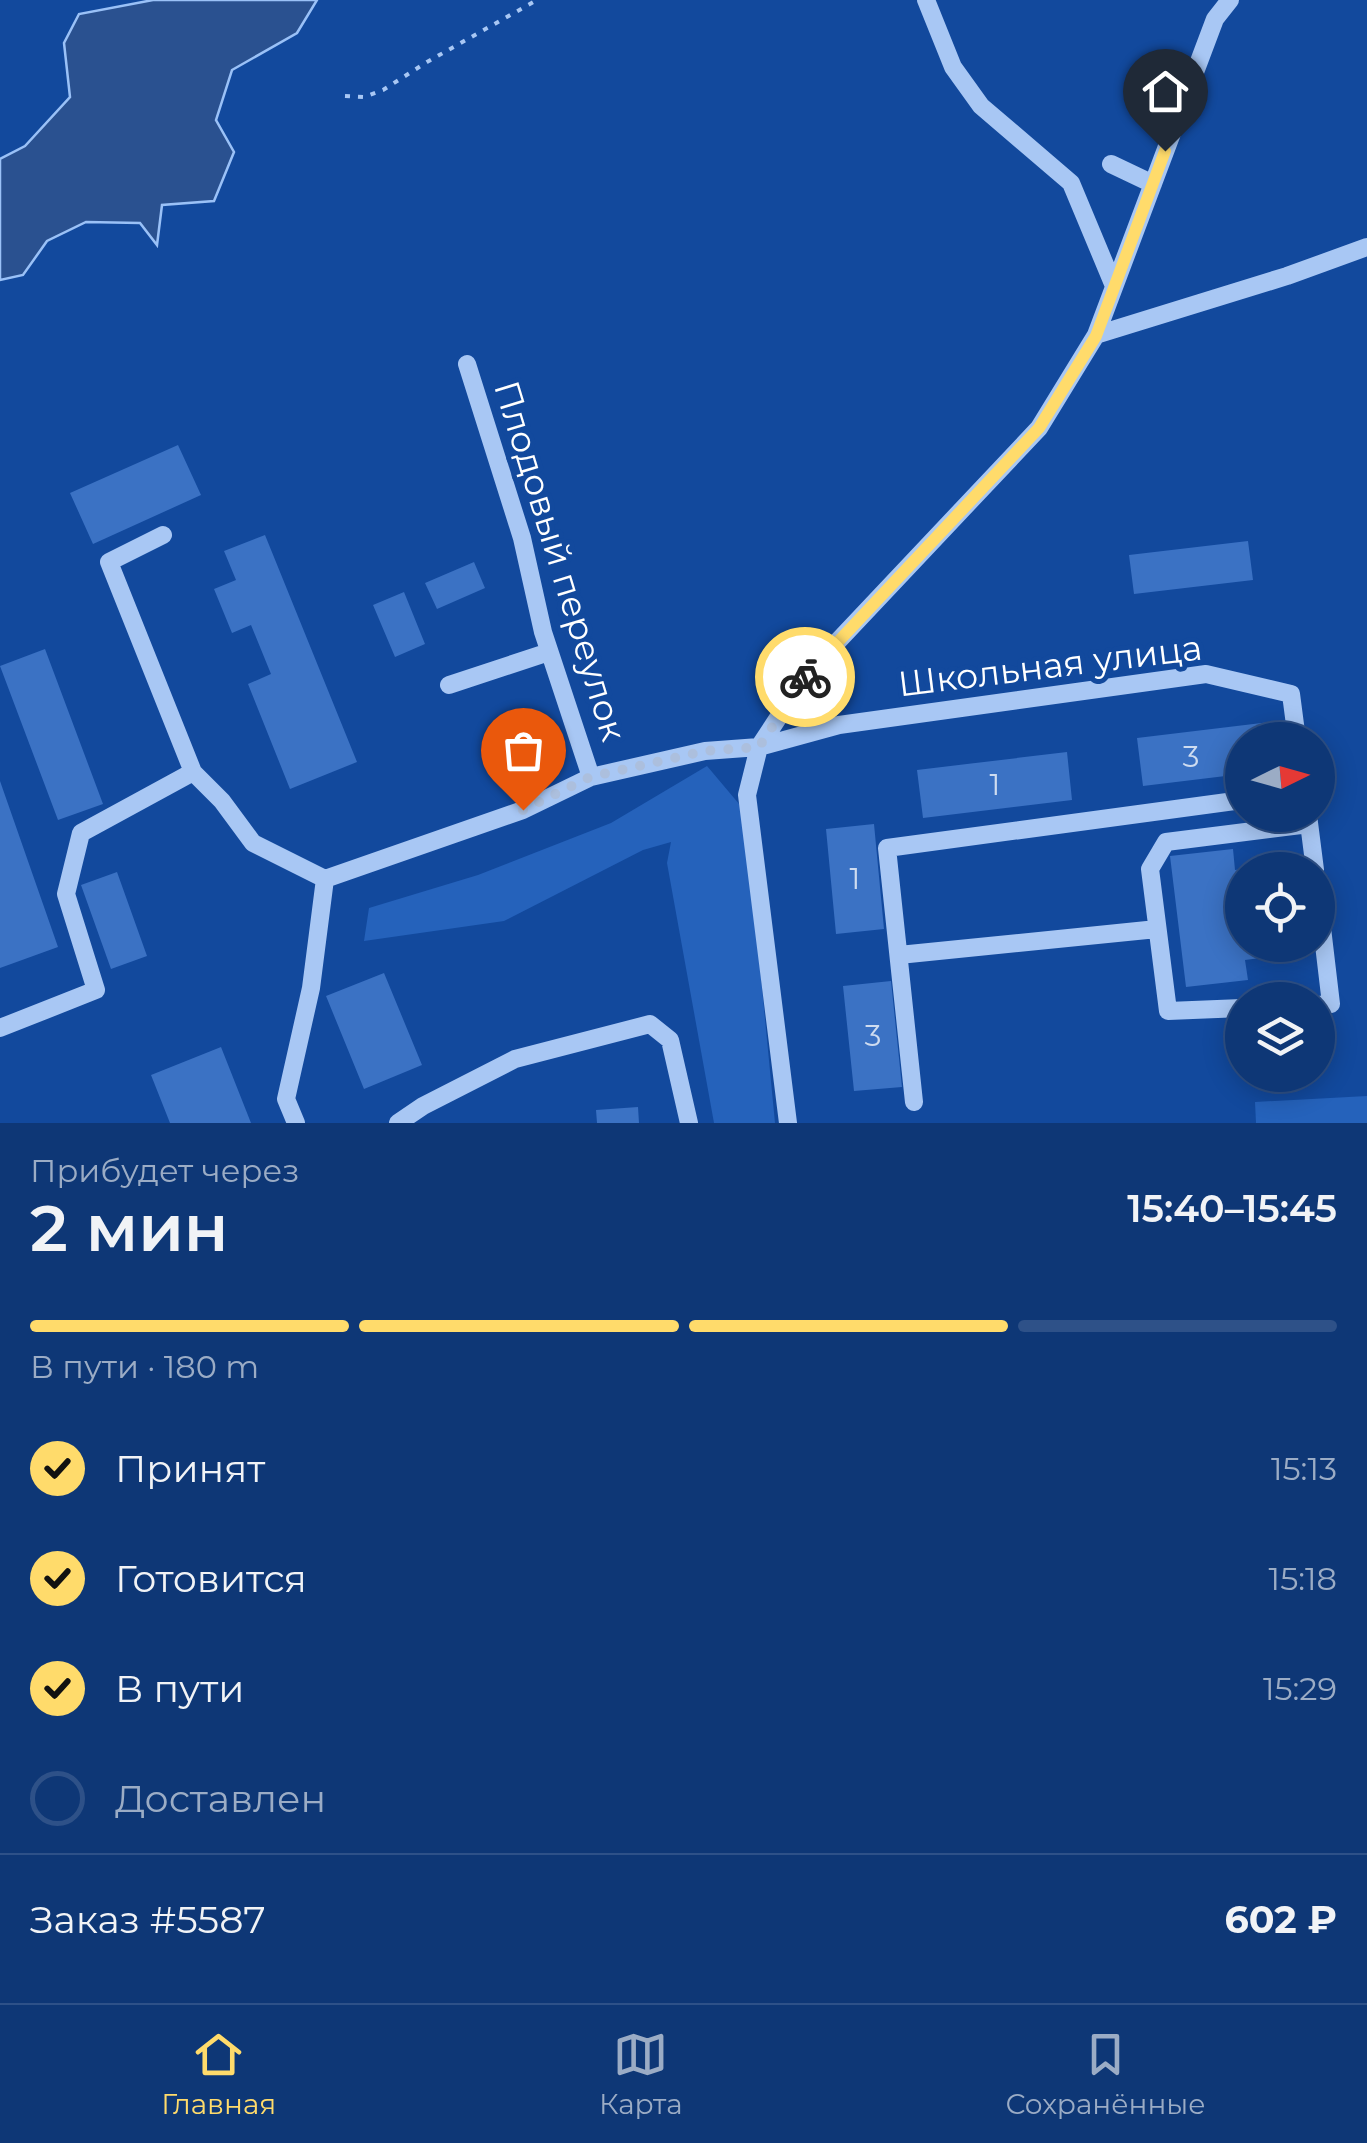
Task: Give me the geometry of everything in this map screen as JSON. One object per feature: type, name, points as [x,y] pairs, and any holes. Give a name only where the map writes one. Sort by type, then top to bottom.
[{"type":"street","points":[[926,0],[952,66],[981,106],[1071,183],[1114,286]]},
{"type":"street","points":[[788,1123],[748,795],[759,747],[806,675],[1039,428],[1096,336],[1215,19],[1230,0]]},
{"type":"street","points":[[1111,164],[1152,184]]},
{"type":"street","points":[[1096,336],[1367,247]]},
{"type":"street","name":"Плодовый переулок","points":[[467,364],[522,538],[549,652],[590,777]]},
{"type":"street","points":[[163,536],[109,562],[193,772],[222,801],[253,844],[324,879],[311,988],[286,1099],[296,1123]]},
{"type":"street","points":[[449,685],[549,652]]},
{"type":"street","name":"Школьная улица","points":[[759,747],[840,725],[1206,674],[1291,694],[1295,722]]},
{"type":"street","name":"Плодовый переулок","points":[[324,879],[523,810],[590,777],[705,751],[759,747]]},
{"type":"street","points":[[0,1028],[96,990],[66,894],[81,834],[193,772]]},
{"type":"street","points":[[914,1102],[888,848],[1225,802]]},
{"type":"street","points":[[1225,1009],[1168,1011],[1150,869],[1166,842],[1231,832]]},
{"type":"street","points":[[899,955],[1157,929]]},
{"type":"street","points":[[398,1123],[515,1058],[650,1024],[670,1040],[689,1123]]},
{"type":"path","points":[[344,96],[364,98],[383,90],[538,0]]},
{"type":"shaded area","points":[[153,0],[317,0],[297,33],[232,70],[216,120],[234,152],[214,201],[162,205],[157,245],[140,223],[86,222],[47,241],[23,275],[0,280],[0,159],[25,146],[70,97],[64,43],[79,14]]},
{"type":"shaded area","points":[[707,766],[745,811],[775,1123],[714,1123],[667,863],[671,842],[643,850],[504,921],[364,941],[369,908],[478,875],[611,823]]},
{"type":"shaded area","points":[[1367,1096],[1367,1123],[1256,1123],[1255,1102]]},
{"type":"building","points":[[178,445],[201,495],[93,544],[70,493]]},
{"type":"building","points":[[265,535],[357,762],[290,789],[248,684],[271,674],[251,625],[232,633],[214,589],[236,580],[224,551]]},
{"type":"building","points":[[1248,541],[1253,580],[1134,594],[1129,555]]},
{"type":"building","points":[[474,562],[485,588],[437,609],[425,583]]},
{"type":"building","points":[[404,592],[425,644],[395,657],[373,605]]},
{"type":"building","points":[[45,649],[103,804],[58,820],[0,666]]},
{"type":"building","points":[[1225,727],[1225,776],[1143,786],[1137,738]]},
{"type":"building","points":[[1067,752],[1072,800],[923,818],[917,770]]},
{"type":"building","points":[[0,781],[58,947],[0,968]]},
{"type":"building","points":[[874,824],[884,929],[836,934],[826,829]]},
{"type":"building","points":[[1233,849],[1225,852],[1225,962],[1245,962],[1248,980],[1186,987],[1170,856]]},
{"type":"building","points":[[117,872],[147,956],[111,969],[81,885]]},
{"type":"building","points":[[384,973],[422,1065],[364,1089],[326,996]]},
{"type":"building","points":[[891,981],[902,1087],[854,1091],[843,986]]},
{"type":"building","points":[[221,1047],[251,1123],[170,1123],[151,1075]]},
{"type":"building","points":[[638,1107],[639,1123],[597,1123],[596,1110]]},
{"type":"way so far","points":[[523,810],[590,777],[705,751],[759,747],[805,677]]},
{"type":"route","points":[[805,677],[1039,428],[1096,336],[1165,151]]}]
